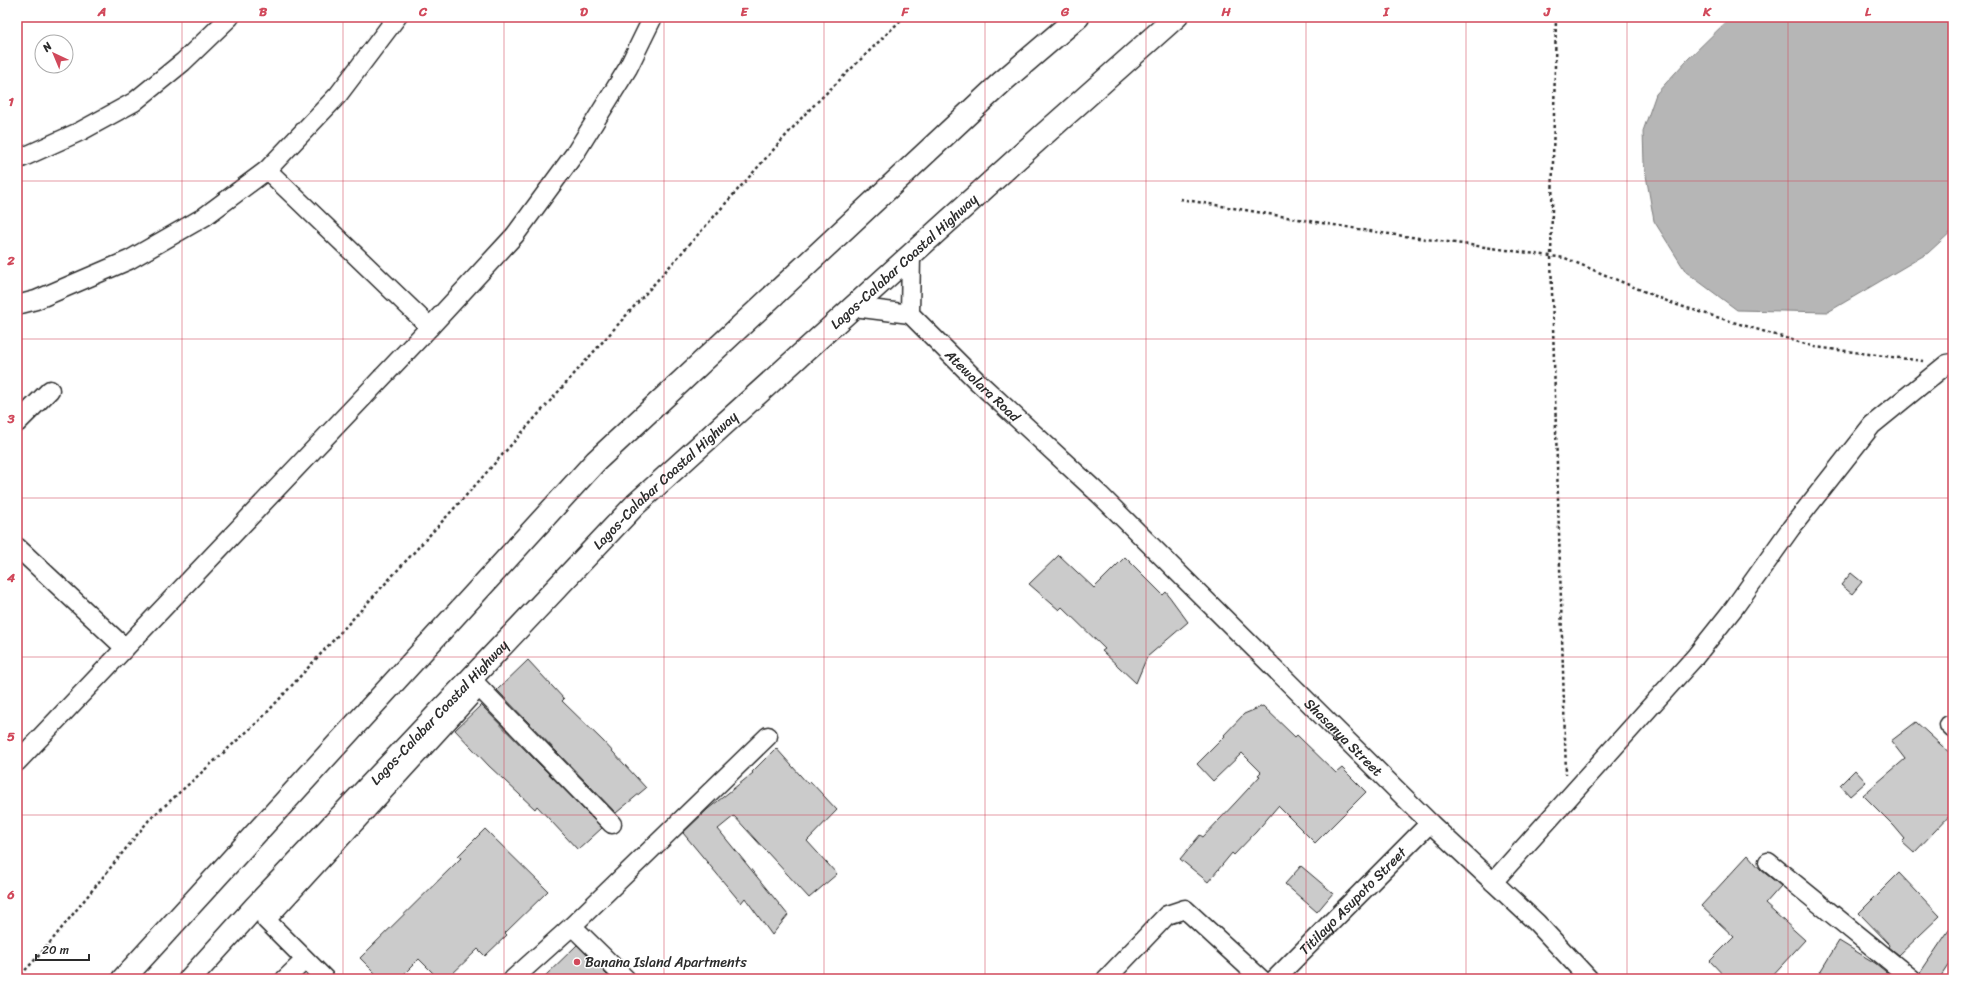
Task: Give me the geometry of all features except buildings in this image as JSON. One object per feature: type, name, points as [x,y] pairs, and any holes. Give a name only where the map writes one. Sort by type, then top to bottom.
[{"type":"highway","points":[[123,979],[596,461],[1002,82],[1078,17]]},
{"type":"highway","name":"Lagos-Calabar Coastal Highway","points":[[190,979],[259,902],[636,504],[1176,17]]},
{"type":"street","points":[[17,160],[81,131],[134,102],[183,62],[230,17]]},
{"type":"street","points":[[17,305],[36,300],[129,260],[204,217],[267,170],[338,95],[397,17]]},
{"type":"street","points":[[17,762],[430,328],[515,235],[576,152],[628,68],[653,17]]},
{"type":"street","points":[[267,170],[430,328]]},
{"type":"street","points":[[854,307],[910,314],[911,255]]},
{"type":"street","name":"Atewolara Road","points":[[910,314],[977,381],[1100,495]]},
{"type":"street","points":[[1493,882],[1695,657],[1734,608],[1791,528],[1872,425],[1950,364]]},
{"type":"street","points":[[17,423],[50,390]]},
{"type":"street","name":"Shasanya Street","points":[[1100,495],[1430,823],[1537,923],[1588,979]]},
{"type":"street","points":[[17,547],[125,648]]},
{"type":"street","points":[[325,979],[266,920],[479,688],[612,824]]},
{"type":"street","points":[[513,979],[572,926],[768,736]]},
{"type":"street","name":"Titilayo Asupoto Street","points":[[1275,979],[1430,823]]},
{"type":"street","points":[[1768,862],[1912,979]]},
{"type":"street","points":[[1106,979],[1167,915],[1185,909],[1261,979]]},
{"type":"street","points":[[572,926],[626,979]]},
{"type":"street","points":[[285,979],[305,960]]},
{"type":"path","points":[[17,979],[44,950],[149,820],[267,712],[471,490],[806,113],[904,17]]},
{"type":"path","points":[[1556,17],[1551,256],[1567,800]]},
{"type":"path","points":[[1180,199],[1374,232],[1565,258],[1674,304],[1815,347],[1950,364]]},
{"type":"shaded area","points":[[1731,17],[1953,17],[1953,230],[1928,253],[1828,312],[1737,310],[1686,272],[1654,221],[1644,164],[1643,131],[1656,94],[1686,61]]},
{"type":"place","name":"Banana Island Apartments","points":[[577,962]]}]
